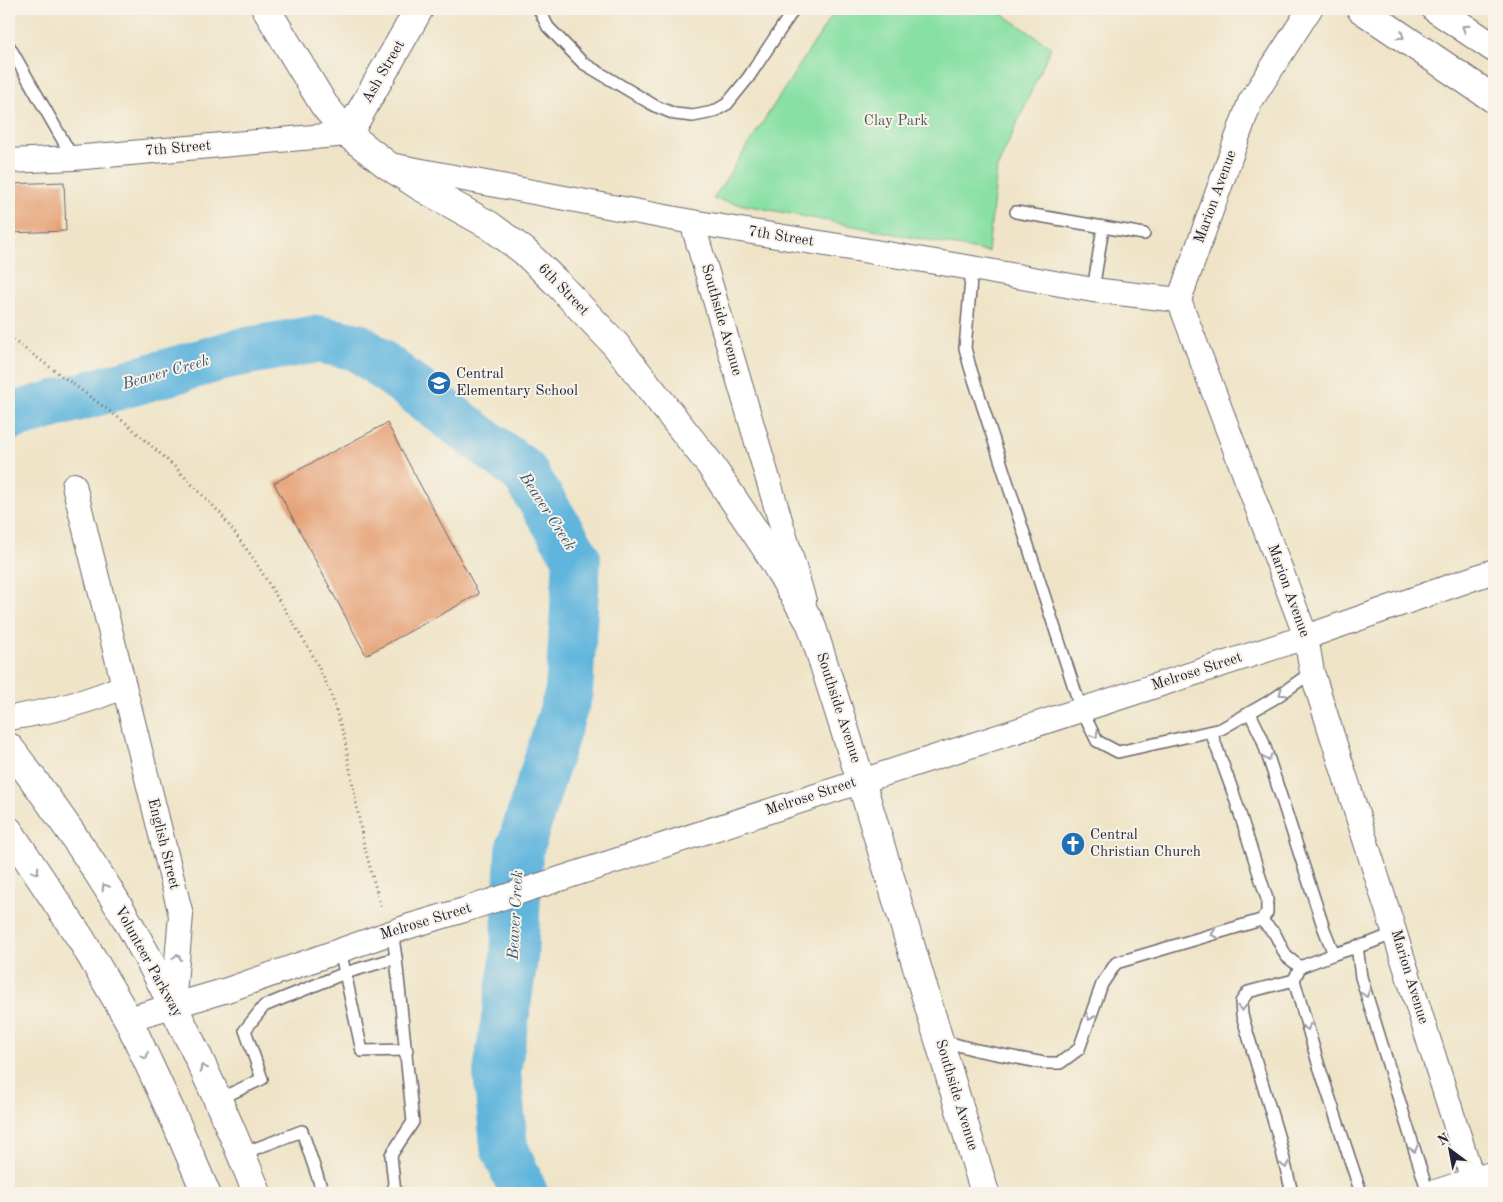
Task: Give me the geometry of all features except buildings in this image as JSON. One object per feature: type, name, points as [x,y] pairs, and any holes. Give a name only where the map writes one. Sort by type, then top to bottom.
[{"type":"main road","name":"6th Street","points":[[266,9],[324,105],[348,134],[386,164],[421,187],[489,226],[524,252],[556,282],[615,344],[709,462],[766,548],[811,624]]},
{"type":"main road","name":"Ash Street","points":[[348,134],[419,9]]},
{"type":"main road","points":[[1361,9],[1494,99]]},
{"type":"main road","points":[[1436,9],[1494,48]]},
{"type":"main road","name":"Southside Avenue","points":[[811,624],[861,781],[985,1193]]},
{"type":"main road","name":"Volunteer Parkway","points":[[9,747],[35,781],[87,857],[131,928],[173,1005],[219,1099],[257,1193]]},
{"type":"main road","points":[[9,831],[81,939],[128,1019],[206,1193]]},
{"type":"street","name":"Marion Avenue","points":[[1310,9],[1250,102],[1179,300],[1306,637],[1312,672],[1395,933],[1482,1182]]},
{"type":"street","name":"7th Street","points":[[9,161],[73,158],[348,134]]},
{"type":"street","name":"7th Street","points":[[386,164],[692,222],[1094,290],[1179,300]]},
{"type":"street","name":"Southside Avenue","points":[[692,222],[811,624]]},
{"type":"street","name":"English Street","points":[[74,485],[181,915],[173,1005]]},
{"type":"street","name":"Melrose Street","points":[[128,1019],[227,990],[392,932],[1306,637],[1494,571]]},
{"type":"street","points":[[9,718],[68,707],[103,696],[124,686]]},
{"type":"street","points":[[1430,1193],[1482,1182]]},
{"type":"lane","points":[[539,9],[548,27],[583,63],[655,106],[675,114],[693,116],[713,112],[727,104],[748,78],[794,9]]},
{"type":"lane","points":[[9,46],[73,158]]},
{"type":"lane","points":[[1016,212],[1144,234]]},
{"type":"lane","points":[[1094,290],[1103,227]]},
{"type":"lane","points":[[972,268],[965,348],[1012,502],[1081,709],[1097,741],[1118,752],[1222,730],[1312,672]]},
{"type":"lane","points":[[1250,713],[1262,738],[1324,929],[1334,954]]},
{"type":"lane","points":[[939,1040],[976,1050],[1044,1063],[1060,1063],[1079,1049],[1102,984],[1116,963],[1261,920],[1267,913],[1266,899],[1234,795],[1211,732]]},
{"type":"lane","points":[[1261,920],[1275,934],[1286,956],[1300,967]]},
{"type":"lane","points":[[392,932],[414,1122],[391,1155],[394,1193]]},
{"type":"lane","points":[[1361,1193],[1318,1062],[1294,980],[1300,967],[1395,933]]},
{"type":"lane","points":[[1357,946],[1360,977],[1430,1193]]},
{"type":"lane","points":[[340,950],[362,1051],[407,1050]]},
{"type":"lane","points":[[219,1099],[262,1079],[245,1030],[264,1006],[345,973],[396,958]]},
{"type":"lane","points":[[1292,1193],[1279,1139],[1242,1015],[1241,1002],[1248,992],[1294,980]]},
{"type":"lane","points":[[241,1154],[302,1132],[323,1193]]},
{"type":"path","points":[[9,337],[127,424],[175,467],[220,513],[253,558],[311,652],[330,691],[344,736],[363,841],[380,908]]},
{"type":"green space","name":"Clay Park","points":[[836,9],[995,9],[1051,47],[997,168],[988,252],[713,199]]},
{"type":"waterway","name":"Beaver Creek","points":[[9,417],[236,353],[317,339],[358,347],[523,471],[577,558],[569,692],[519,851],[514,959],[497,1072],[504,1147],[524,1193]]},
{"type":"place","name":"Central Elementary School","points":[[439,383]]},
{"type":"place","name":"Central Christian Church","points":[[1073,844]]}]
